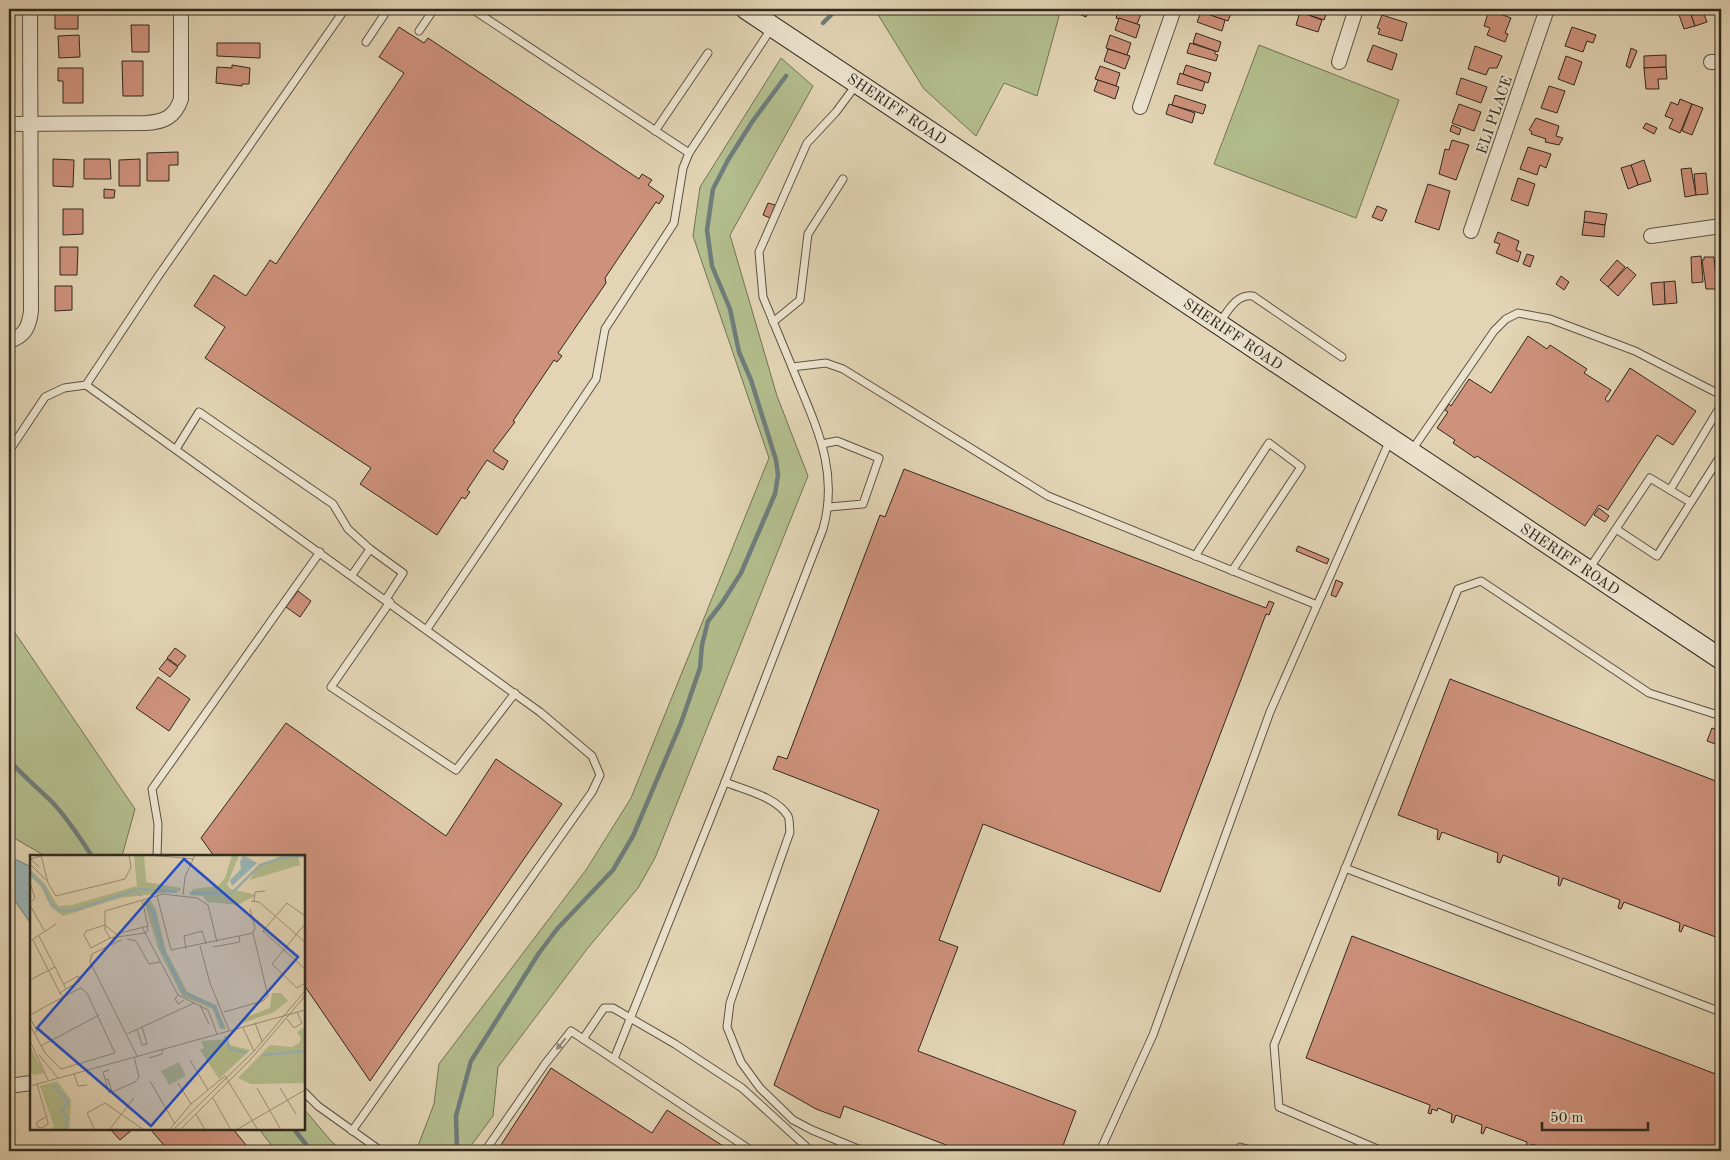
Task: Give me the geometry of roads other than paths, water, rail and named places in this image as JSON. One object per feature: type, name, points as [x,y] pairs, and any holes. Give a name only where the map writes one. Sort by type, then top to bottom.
[{"type":"main road","name":"SHERIFF ROAD","points":[[746,9],[1721,659]]},
{"type":"street","points":[[9,341],[25,332],[30,324],[31,311],[30,9]]},
{"type":"street","points":[[9,124],[146,123],[165,120],[173,114],[181,99],[181,9]]},
{"type":"street","points":[[1140,107],[1174,9]]},
{"type":"street","points":[[1339,62],[1356,9]]},
{"type":"street","name":"ELI PLACE","points":[[1471,231],[1547,9]]},
{"type":"street","points":[[1651,236],[1721,226]]},
{"type":"street","points":[[9,1086],[30,1083]]},
{"type":"lane","points":[[86,385],[159,275],[345,9]]},
{"type":"lane","points":[[366,42],[388,9]]},
{"type":"lane","points":[[419,31],[434,9]]},
{"type":"lane","points":[[472,9],[689,153]]},
{"type":"lane","points":[[427,629],[596,379],[605,329],[674,223],[683,168],[689,153],[773,27]]},
{"type":"lane","points":[[655,131],[708,53]]},
{"type":"lane","points":[[614,1059],[725,782],[823,529],[829,507],[829,474],[822,444],[763,297],[759,252],[807,143],[836,112],[857,83]]},
{"type":"lane","points":[[773,322],[800,300],[808,234],[843,179]]},
{"type":"lane","points":[[1218,324],[1240,298],[1247,295],[1253,296],[1342,357]]},
{"type":"lane","points":[[1411,453],[1494,331],[1506,320],[1518,314],[1550,319],[1635,351],[1721,395]]},
{"type":"lane","points":[[792,367],[826,363],[843,369],[1048,496],[1317,606]]},
{"type":"lane","points":[[9,451],[46,397],[64,388],[86,385],[515,693],[592,756],[600,775],[592,792],[352,1131]]},
{"type":"lane","points":[[1670,490],[1721,405]]},
{"type":"lane","points":[[176,449],[199,412],[333,504],[348,529],[370,549],[403,573],[388,600],[331,687],[456,770],[515,693]]},
{"type":"lane","points":[[1100,1151],[1153,1036],[1270,712],[1391,439]]},
{"type":"lane","points":[[822,444],[837,440],[879,458],[863,504],[829,507]]},
{"type":"lane","points":[[1194,556],[1269,443],[1301,467],[1232,571]]},
{"type":"lane","points":[[1616,529],[1657,556],[1721,455]]},
{"type":"lane","points":[[1588,571],[1650,478],[1690,502]]},
{"type":"lane","points":[[352,575],[370,549]]},
{"type":"lane","points":[[157,855],[158,824],[152,789],[320,552]]},
{"type":"lane","points":[[1382,1151],[1278,1107],[1274,1045],[1458,590],[1481,581],[1649,693],[1721,716]]},
{"type":"lane","points":[[725,782],[762,797],[776,805],[788,817],[790,832],[730,1003],[727,1027],[741,1062],[760,1088],[793,1120],[863,1151]]},
{"type":"lane","points":[[1345,868],[1721,1012]]},
{"type":"lane","points":[[583,1039],[604,1008],[613,1008],[632,1018],[742,1088],[811,1151]]},
{"type":"lane","points":[[485,1151],[545,1064],[571,1032],[752,1151]]},
{"type":"lane","points":[[305,1093],[352,1131],[381,1151]]},
{"type":"lane","points":[[1238,1151],[1240,1147],[1253,1151]]},
{"type":"water","points":[[9,860],[17,860],[30,866],[30,923],[9,892]]},
{"type":"waterway","points":[[823,23],[837,9]]},
{"type":"waterway","points":[[457,1151],[456,1116],[471,1061],[539,953],[557,929],[613,870],[633,836],[681,723],[700,668],[702,645],[708,621],[741,573],[775,494],[778,475],[776,460],[751,380],[739,352],[730,309],[712,266],[707,230],[713,189],[728,160],[752,122],[786,76]]},
{"type":"waterway","points":[[9,760],[58,809],[91,855]]},
{"type":"waterway","points":[[295,1130],[311,1151]]}]
